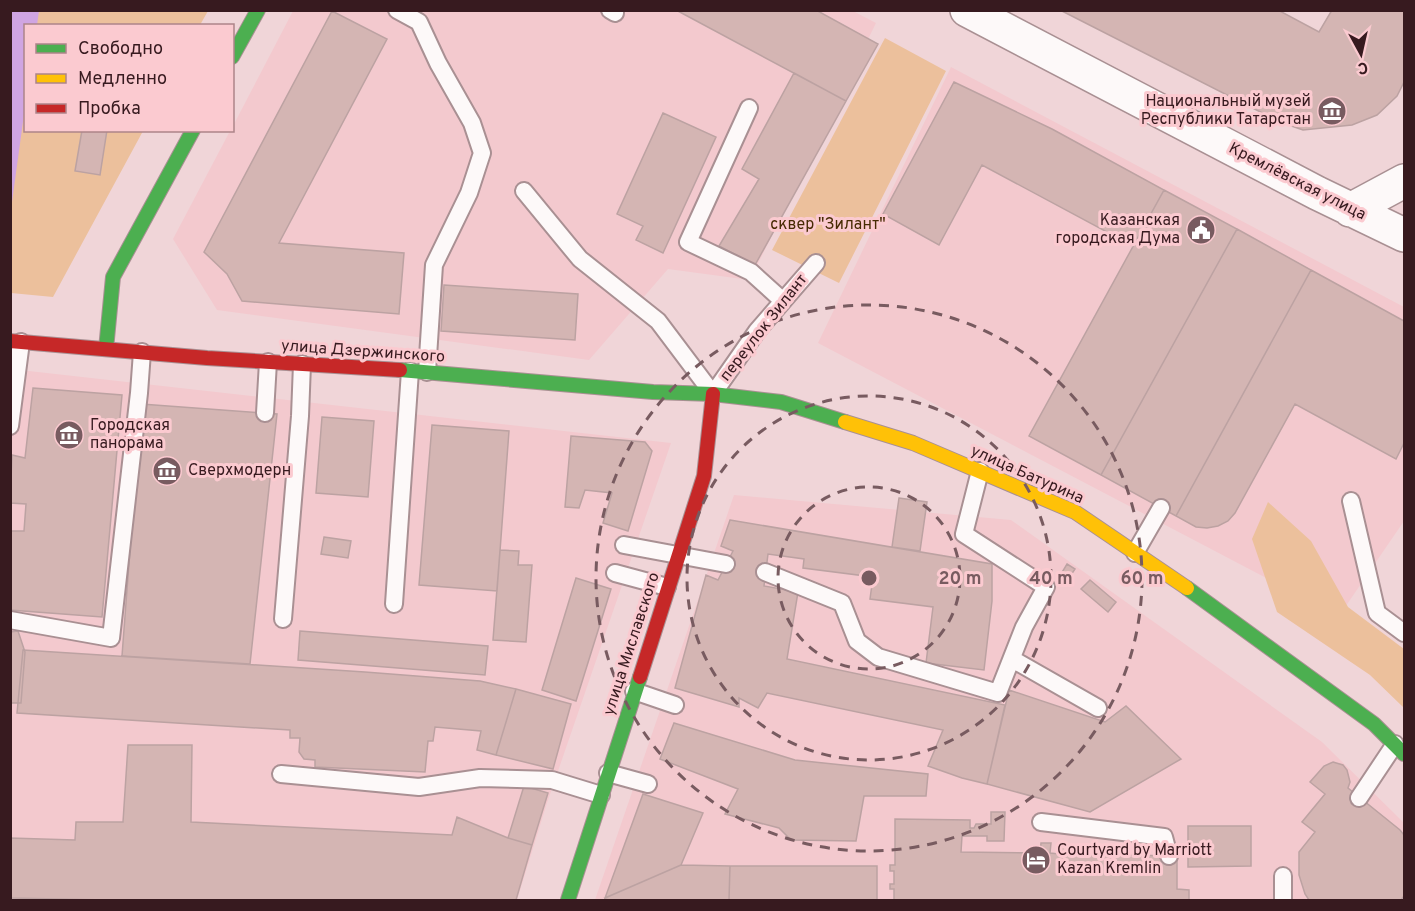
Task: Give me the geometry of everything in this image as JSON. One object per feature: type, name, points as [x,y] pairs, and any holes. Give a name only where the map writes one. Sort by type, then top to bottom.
[{"type":"main road","points":[[234,53],[258,10]]},
{"type":"main road","points":[[106,349],[113,277],[192,132]]},
{"type":"main road","name":"улица Дзержинского","points":[[16,342],[653,392],[713,394]]},
{"type":"main road","name":"улица Батурина","points":[[713,394],[781,402],[913,443],[1075,513],[1219,610],[1365,717],[1400,749]]},
{"type":"main road","name":"улица Миславского","points":[[568,900],[677,554],[704,476],[713,394]]},
{"type":"street","name":"Кремлёвская улица","points":[[967,10],[1350,210],[1404,235]]},
{"type":"street","points":[[1350,210],[1404,181]]},
{"type":"lane","points":[[394,604],[418,372],[434,265],[469,193],[482,153],[472,123],[438,63],[419,22],[397,10]]},
{"type":"lane","points":[[749,108],[688,242],[751,272],[783,301]]},
{"type":"lane","points":[[524,191],[580,259],[658,321],[713,394]]},
{"type":"lane","name":"переулок Зилант","points":[[713,394],[757,331],[816,263]]},
{"type":"lane","points":[[10,426],[16,342]]},
{"type":"lane","points":[[10,620],[111,638],[139,393],[141,352]]},
{"type":"lane","points":[[265,413],[268,362]]},
{"type":"lane","points":[[283,619],[300,416],[302,364]]},
{"type":"lane","points":[[765,572],[842,603],[857,641],[878,657],[999,693],[1024,627],[1046,587],[964,534],[980,471]]},
{"type":"lane","points":[[1351,501],[1377,614],[1404,633]]},
{"type":"lane","points":[[1135,553],[1161,508]]},
{"type":"lane","points":[[624,545],[726,564]]},
{"type":"lane","points":[[615,573],[668,587]]},
{"type":"lane","points":[[1012,659],[1098,708]]},
{"type":"lane","points":[[634,691],[675,705]]},
{"type":"lane","points":[[1359,798],[1400,749]]},
{"type":"lane","points":[[608,773],[648,784]]},
{"type":"lane","points":[[281,774],[419,787],[480,778],[552,780],[601,795]]},
{"type":"lane","points":[[1041,822],[1164,837],[1169,856]]},
{"type":"lane","points":[[1283,876],[1283,900]]},
{"type":"shaded area","points":[[11,10],[39,11],[37,24],[24,24],[24,114],[12,202],[10,202]]},
{"type":"shaded area","points":[[851,10],[876,23],[750,280],[668,269],[589,360],[217,310],[173,239],[229,132],[234,132],[234,124],[293,11]]},
{"type":"shaded area","points":[[951,67],[1404,307],[1404,521],[1339,616],[818,343]]},
{"type":"shaded area","points":[[11,369],[671,443],[547,803],[517,900],[11,900]]},
{"type":"shaded area","points":[[734,495],[1011,520],[1322,742],[1404,823],[1404,900],[595,900]]},
{"type":"green space","points":[[11,11],[208,11],[201,24],[24,24],[24,132],[142,132],[53,297],[11,293]]},
{"type":"green space","name":"сквер \"Зилант\"","points":[[885,38],[946,71],[839,283],[772,250]]},
{"type":"green space","points":[[1268,502],[1311,541],[1348,607],[1404,649],[1404,708],[1370,675],[1277,612],[1252,539]]},
{"type":"building","points":[[676,10],[816,10],[878,44],[846,101]]},
{"type":"building","points":[[1060,10],[1278,10],[1319,32],[1332,10],[1404,10],[1404,82],[1397,96],[1377,115],[1352,125],[1303,130],[1280,122]]},
{"type":"building","points":[[332,11],[387,39],[279,243],[404,253],[399,314],[242,301],[227,274],[204,252]]},
{"type":"building","points":[[794,73],[846,101],[755,265],[719,246],[759,179],[742,169]]},
{"type":"building","points":[[954,82],[1052,129],[1164,190],[1133,246],[982,165],[939,245],[883,214]]},
{"type":"building","points":[[663,113],[716,137],[663,253],[636,240],[643,226],[617,214]]},
{"type":"building","points":[[82,132],[107,132],[100,175],[75,171]]},
{"type":"building","points":[[1164,190],[1237,229],[1101,475],[1029,436]]},
{"type":"building","points":[[1237,229],[1311,270],[1176,516],[1101,475]]},
{"type":"building","points":[[1311,270],[1404,321],[1404,443],[1396,459],[1295,404],[1235,513],[1228,521],[1218,526],[1196,527],[1176,516]]},
{"type":"building","points":[[444,285],[578,294],[575,340],[441,331]]},
{"type":"building","points":[[33,388],[122,395],[102,617],[10,610],[10,531],[24,531],[26,504],[10,503],[12,455],[25,458]]},
{"type":"building","points":[[141,404],[277,414],[250,664],[122,656]]},
{"type":"building","points":[[322,417],[374,421],[368,497],[316,493]]},
{"type":"building","points":[[432,425],[509,431],[497,591],[419,585]]},
{"type":"building","points":[[571,436],[645,442],[652,451],[628,531],[603,523],[612,493],[585,490],[579,508],[565,507]]},
{"type":"building","points":[[899,498],[927,502],[920,551],[892,547]]},
{"type":"building","points":[[730,520],[992,564],[992,601],[984,670],[926,663],[933,607],[870,599],[873,577],[803,568],[804,559],[768,554],[764,586],[798,592],[787,659],[1005,705],[987,784],[928,766],[943,730],[767,693],[758,708],[739,698],[739,707],[675,688],[706,575],[718,580],[733,551],[721,546]]},
{"type":"building","points":[[324,537],[351,541],[348,558],[321,554]]},
{"type":"building","points":[[500,550],[519,551],[518,565],[532,565],[526,642],[493,640]]},
{"type":"building","points":[[1067,564],[1075,569],[1065,584],[1058,579]]},
{"type":"building","points":[[576,578],[611,589],[576,701],[542,690]]},
{"type":"building","points":[[1090,580],[1116,602],[1108,612],[1081,589]]},
{"type":"building","points":[[18,631],[25,652],[21,703],[10,703],[10,632]]},
{"type":"building","points":[[300,631],[488,646],[485,675],[298,660]]},
{"type":"building","points":[[23,650],[480,681],[516,689],[496,755],[477,750],[481,731],[435,727],[433,741],[428,741],[425,772],[315,767],[315,760],[304,759],[299,752],[300,738],[290,738],[290,730],[17,713]]},
{"type":"building","points":[[516,689],[571,704],[553,769],[496,755]]},
{"type":"building","points":[[1009,690],[1105,722],[1126,706],[1181,759],[1090,812],[987,784]]},
{"type":"building","points":[[674,723],[795,760],[928,774],[926,796],[864,796],[856,841],[791,840],[779,828],[725,814],[738,789],[660,759]]},
{"type":"building","points":[[128,745],[192,745],[191,822],[452,835],[457,817],[508,838],[532,845],[516,900],[10,898],[10,838],[75,840],[76,822],[123,822]]},
{"type":"building","points":[[1333,762],[1343,765],[1347,770],[1350,782],[1348,788],[1404,835],[1404,896],[1401,900],[1309,900],[1305,894],[1299,875],[1299,852],[1315,832],[1302,822],[1325,794],[1310,782],[1324,766]]},
{"type":"building","points":[[524,786],[548,793],[532,845],[508,838]]},
{"type":"building","points":[[643,794],[703,813],[681,865],[605,898]]},
{"type":"building","name":"Courtyard by Marriott Kazan Kremlin","points":[[991,812],[1005,812],[1004,841],[987,841],[987,836],[962,836],[961,852],[1040,853],[1041,843],[1051,843],[1050,853],[1059,854],[1059,846],[1073,847],[1073,854],[1177,856],[1177,889],[1189,890],[1189,900],[894,900],[894,889],[890,889],[890,884],[894,884],[894,871],[890,871],[890,865],[895,865],[895,819],[970,820],[970,828],[974,828],[976,824],[991,824]]},
{"type":"building","points":[[1188,826],[1251,826],[1251,866],[1188,867]]},
{"type":"building","points":[[681,865],[730,866],[729,900],[608,900],[605,898]]},
{"type":"building","points":[[730,866],[877,866],[877,900],[729,900]]},
{"type":"traffic: fast","points":[[234,53],[258,10]]},
{"type":"traffic: fast","points":[[106,349],[113,277],[192,132]]},
{"type":"traffic: fast","points":[[400,370],[653,392],[713,394],[781,402],[845,422]]},
{"type":"traffic: fast","points":[[1187,588],[1374,724],[1404,754]]},
{"type":"traffic: fast","points":[[568,900],[640,677]]},
{"type":"traffic: slow","points":[[845,422],[913,443],[1075,512],[1187,588]]},
{"type":"traffic: jam","points":[[10,341],[207,358],[400,370]]},
{"type":"traffic: jam","points":[[640,677],[704,476],[713,394]]},
{"type":"place","name":"Национальный музей Республики Татарстан","points":[[1332,111]]},
{"type":"place","name":"Казанская городская Дума","points":[[1201,230]]},
{"type":"place","name":"Городская панорама","points":[[69,435]]},
{"type":"place","name":"Сверхмодерн","points":[[167,471]]},
{"type":"place","name":"Courtyard by Marriott Kazan Kremlin","points":[[1036,860]]}]
